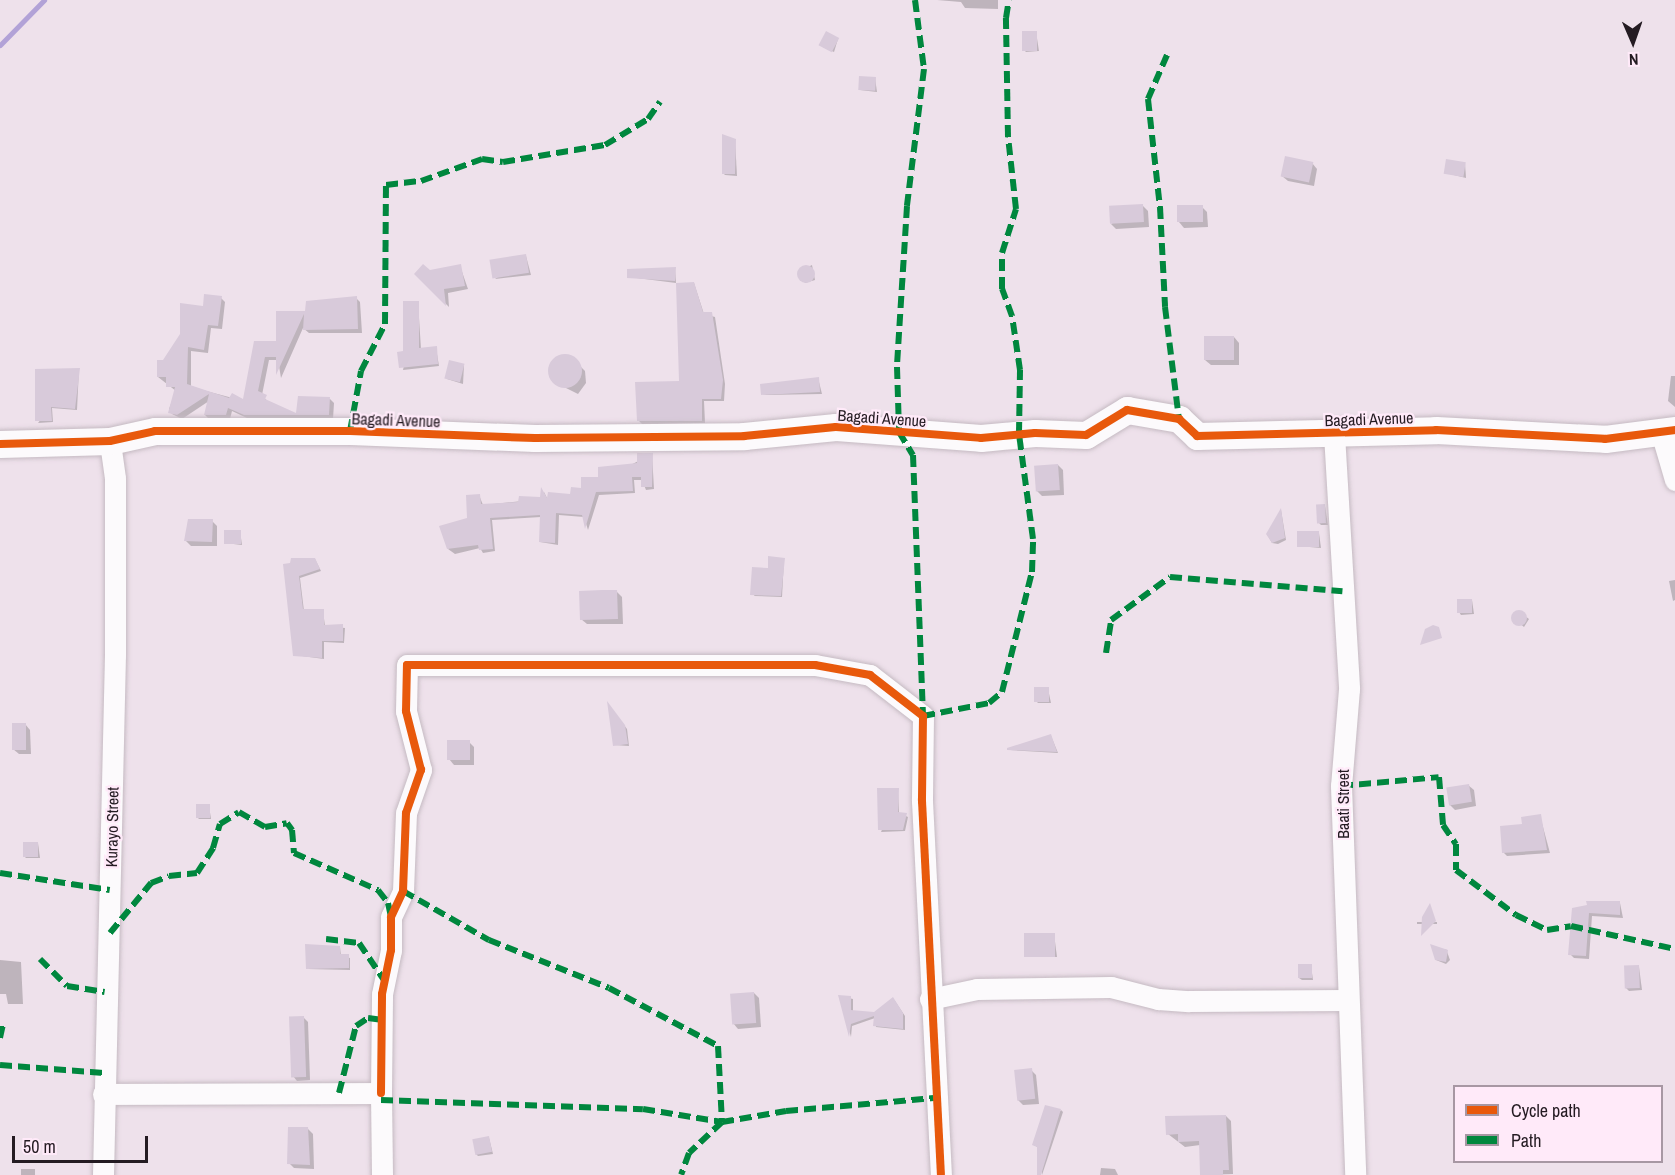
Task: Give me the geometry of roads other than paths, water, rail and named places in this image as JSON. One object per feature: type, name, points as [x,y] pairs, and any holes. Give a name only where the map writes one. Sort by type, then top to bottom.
[{"type":"street","name":"Bagadi Avenue","points":[[0,444],[110,441],[155,431],[350,431],[535,438],[744,436],[836,427],[981,438],[1035,433],[1086,435],[1127,410],[1179,419],[1197,436],[1436,430],[1605,439],[1668,431]]},
{"type":"street","points":[[1668,431],[1675,480]]},
{"type":"street","name":"Baati Street","points":[[1334,434],[1348,689],[1341,786],[1346,1000],[1355,1175]]},
{"type":"street","name":"Kurayo Street","points":[[103,1175],[115,665],[114,478],[110,441]]},
{"type":"street","points":[[382,1175],[382,994],[391,950],[391,917],[403,891],[406,813],[421,770],[406,711],[407,664],[815,665],[870,675],[923,716],[922,801],[930,999],[941,1175]]},
{"type":"street","points":[[930,999],[977,989],[1111,987],[1158,999],[1189,1001],[1346,1000]]},
{"type":"street","points":[[104,1094],[381,1093]]},
{"type":"waterway","points":[[0,45],[44,0]]}]
